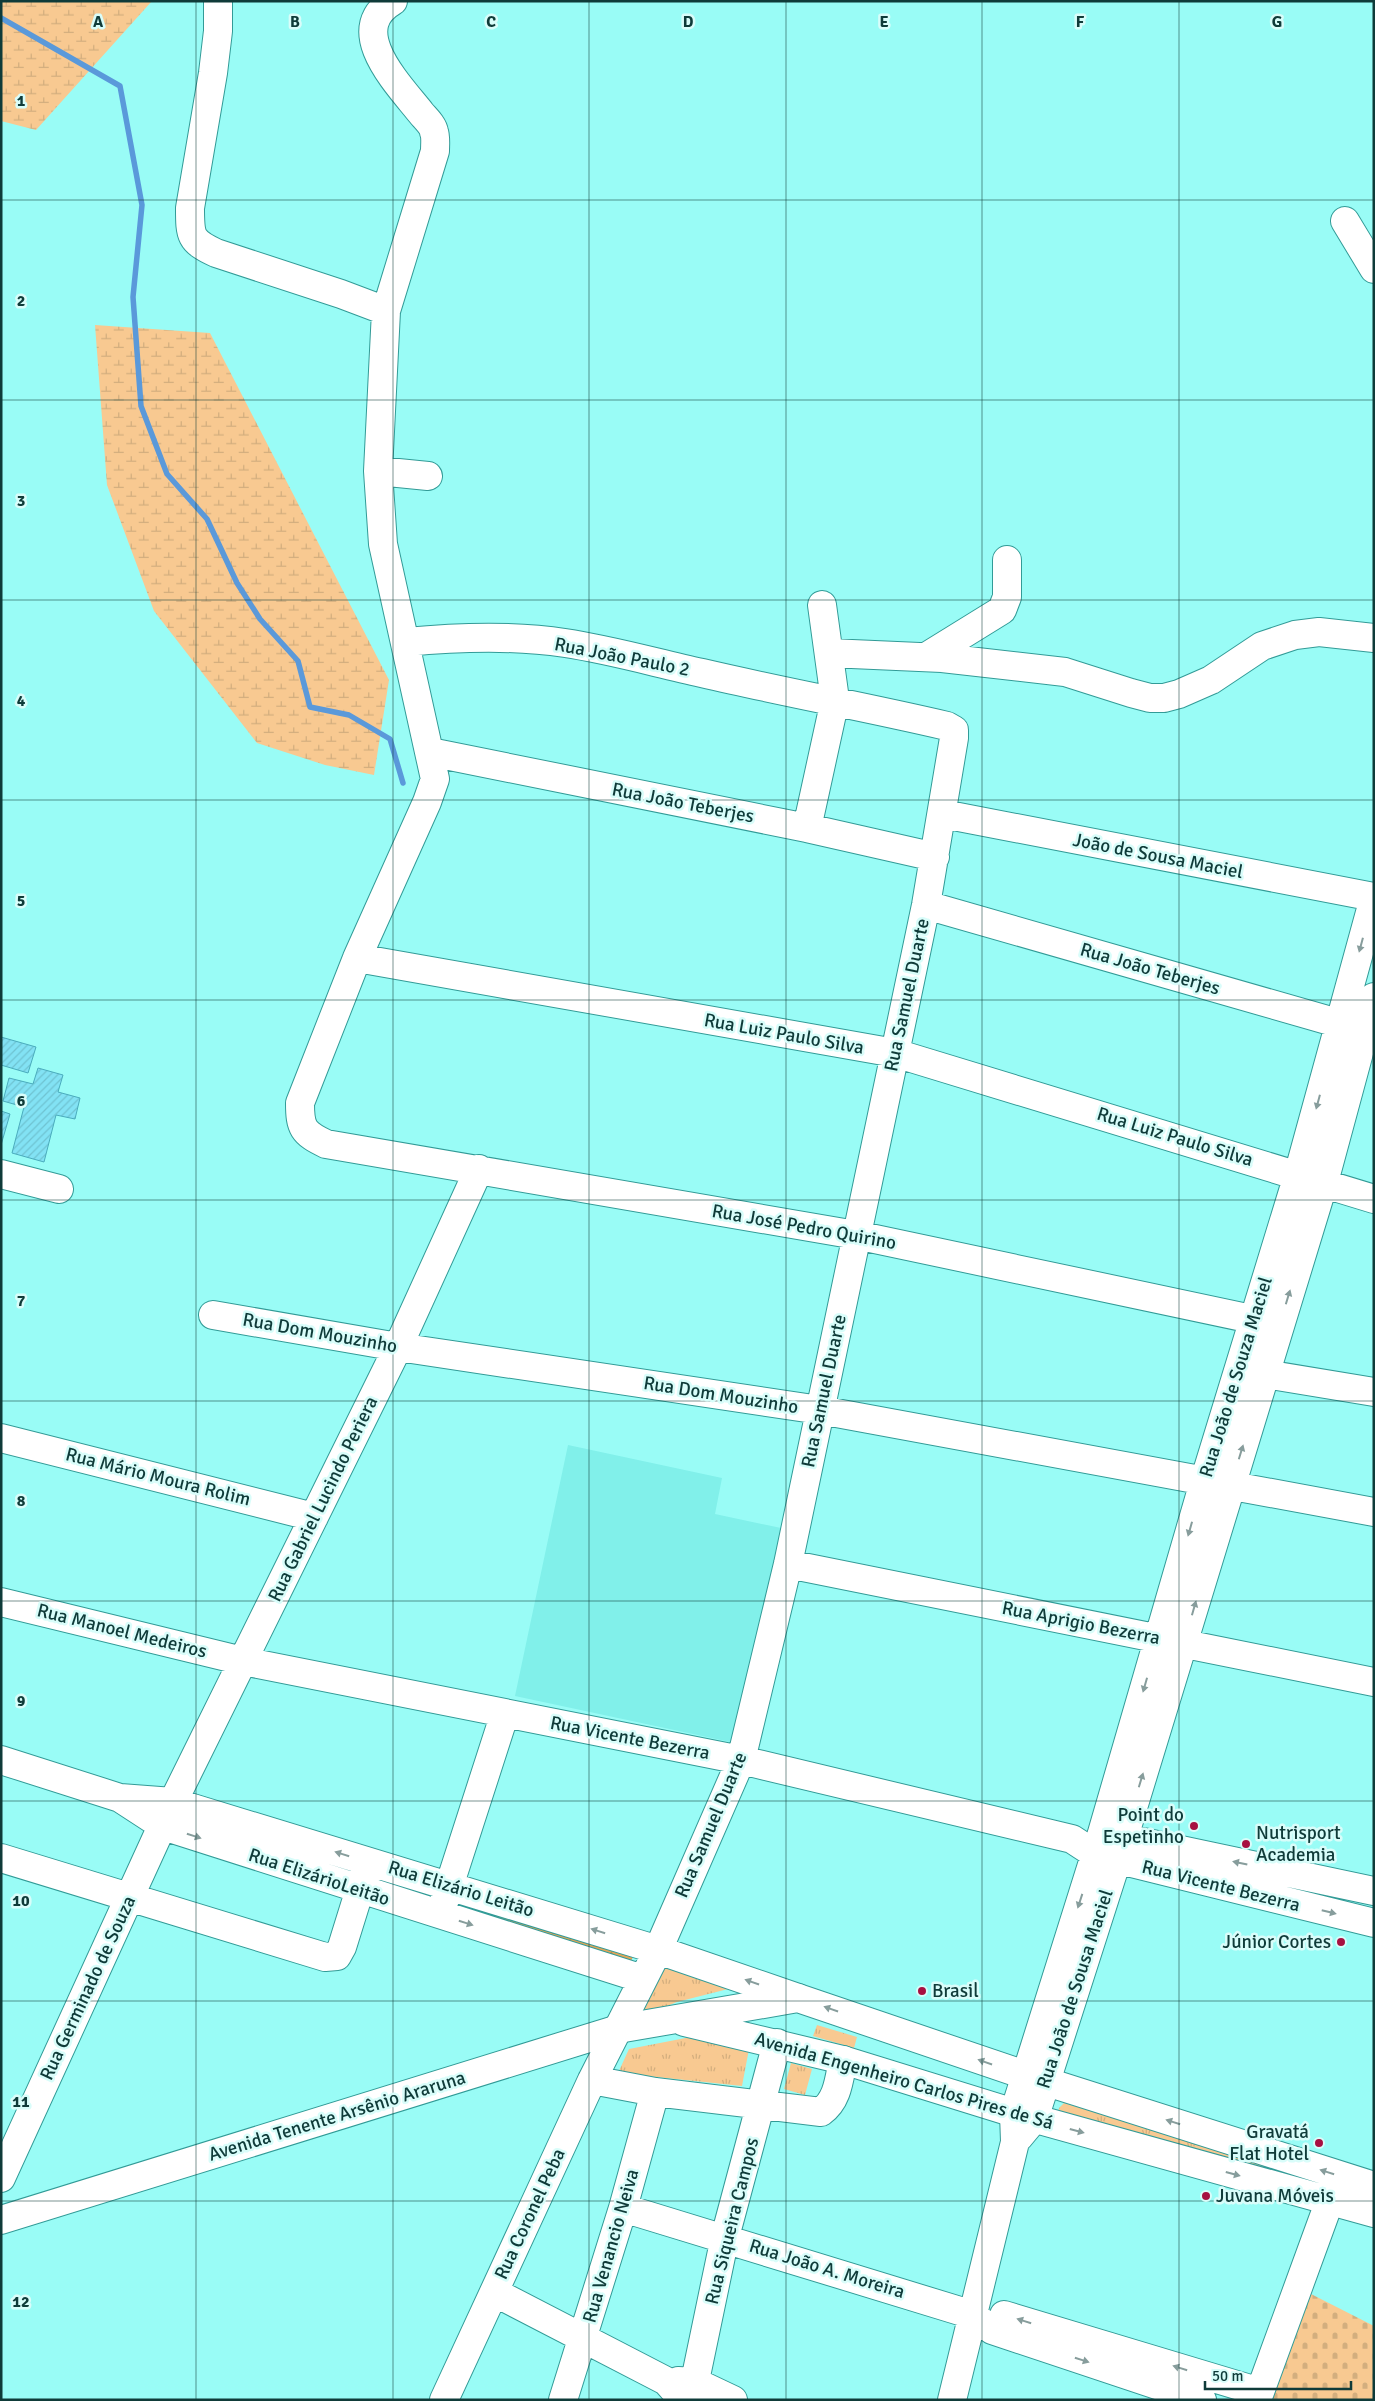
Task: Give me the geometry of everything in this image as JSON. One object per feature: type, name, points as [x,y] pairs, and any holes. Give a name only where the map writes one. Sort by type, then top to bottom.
[{"type":"street","points":[[218,1],[218,31],[213,73],[190,208],[190,229],[193,239],[198,245],[216,253],[341,294],[386,311]]},
{"type":"street","points":[[357,958],[427,802],[435,779],[383,544],[378,471],[386,311],[435,151],[434,130],[382,62],[375,44],[372,29],[376,17],[381,9],[392,1]]},
{"type":"street","points":[[1345,221],[1374,270]]},
{"type":"street","points":[[378,471],[428,476]]},
{"type":"street","points":[[926,657],[1002,610],[1007,597],[1007,560]]},
{"type":"street","points":[[807,828],[835,700],[822,605]]},
{"type":"street","points":[[829,653],[926,657],[1065,672],[1150,698],[1164,698],[1179,694],[1211,680],[1262,646],[1296,635],[1319,632],[1374,638]]},
{"type":"street","name":"Rua João Paulo 2","points":[[406,642],[456,637],[564,643],[633,655],[702,673],[835,700],[947,726],[954,730]]},
{"type":"street","name":"Rua Samuel Duarte","points":[[618,2029],[658,1950],[741,1760],[788,1564],[856,1235],[896,1053],[935,857],[954,730]]},
{"type":"street","name":"Rua João Teberjes","points":[[430,752],[807,828],[935,857]]},
{"type":"street","name":"João de Sousa Maciel","points":[[942,814],[1374,898]]},
{"type":"street","name":"Rua João de Souza Maciel","points":[[1217,1485],[1265,1374],[1324,1182],[1359,1029],[1374,898]]},
{"type":"street","name":"Rua João Teberjes","points":[[926,905],[1359,1029]]},
{"type":"street","name":"Rua Luiz Paulo Silva","points":[[357,958],[896,1053],[1298,1174],[1374,1199]]},
{"type":"street","name":"Rua José Pedro Quirino","points":[[357,958],[300,1103],[300,1122],[309,1136],[326,1144],[856,1235],[1280,1326]]},
{"type":"street","name":"Rua João de Souza Maciel","points":[[1109,1846],[1217,1485],[1253,1320],[1298,1174],[1374,997]]},
{"type":"street","name":"Rua Gabriel Lucindo Periera","points":[[168,1814],[398,1347],[479,1169]]},
{"type":"street","points":[[1,1174],[59,1189]]},
{"type":"street","name":"Rua Dom Mouzinho","points":[[213,1315],[398,1347],[820,1410],[1217,1485],[1374,1512]]},
{"type":"street","points":[[1265,1374],[1374,1392]]},
{"type":"street","name":"Rua Mário Moura Rolim","points":[[1,1438],[314,1516]]},
{"type":"street","name":"Rua Aprigio Bezerra","points":[[788,1564],[1374,1682]]},
{"type":"street","name":"Rua Manoel Medeiros","points":[[1,1602],[243,1660]]},
{"type":"street","name":"Rua Vicente Bezerra","points":[[243,1660],[741,1760],[1072,1840],[1374,1891]]},
{"type":"street","points":[[440,1915],[505,1713]]},
{"type":"street","name":"Rua ElizárioLeitão","points":[[1,1760],[168,1814],[359,1890],[643,1979]]},
{"type":"street","name":"Rua Elizário Leitão","points":[[168,1814],[368,1862],[450,1885],[658,1950],[798,1998]]},
{"type":"street","name":"Rua Germinado de Souza","points":[[1,2178],[168,1814]]},
{"type":"street","name":"Rua Vicente Bezerra","points":[[1109,1846],[1374,1923]]},
{"type":"street","name":"Rua João de Sousa Maciel","points":[[952,2400],[1015,2142],[1109,1846]]},
{"type":"street","points":[[1,1858],[325,1956],[336,1956],[342,1947],[368,1862]]},
{"type":"street","name":"Avenida Engenheiro Carlos Pires de Sá","points":[[676,2020],[710,2012],[798,1998],[1036,2078],[1374,2186]]},
{"type":"street","name":"Avenida Engenheiro Carlos Pires de Sá","points":[[676,2020],[843,2060],[1024,2116],[1374,2213]]},
{"type":"street","name":"Avenida Tenente Arsênio Araruna","points":[[1,2220],[618,2029],[676,2020]]},
{"type":"street","name":"Rua Coronel Peba","points":[[444,2400],[592,2080],[618,2029]]},
{"type":"street","name":"Rua Siqueira Campos","points":[[684,2391],[762,2105],[777,2043]]},
{"type":"street","points":[[592,2080],[655,2092],[822,2112],[830,2106],[835,2097],[843,2060]]},
{"type":"street","name":"Rua Venancio Neiva","points":[[563,2400],[584,2339],[655,2092]]},
{"type":"street","points":[[1258,2396],[1330,2200]]},
{"type":"street","name":"Rua João A. Moreira","points":[[623,2208],[725,2237],[973,2315],[992,2330],[1202,2400]]},
{"type":"street","points":[[494,2292],[684,2391],[733,2400]]},
{"type":"street","name":"Rua João A. Moreira","points":[[973,2315],[995,2312],[1258,2396]]},
{"type":"shaded area","points":[[568,1445],[722,1478],[715,1514],[781,1528],[735,1743],[515,1696]]},
{"type":"green space","points":[[1,1],[152,1],[36,130],[1,121]]},
{"type":"green space","points":[[95,325],[210,333],[389,680],[374,775],[325,765],[257,743],[154,611],[107,485]]},
{"type":"green space","points":[[488,1910],[633,1956],[630,1965],[485,1917]]},
{"type":"green space","points":[[667,1964],[732,1988],[677,2002],[640,2017]]},
{"type":"green space","points":[[817,2025],[857,2037],[854,2048],[813,2036]]},
{"type":"green space","points":[[701,2035],[749,2049],[742,2086],[618,2073],[629,2049]]},
{"type":"green space","points":[[791,2063],[812,2069],[805,2095],[784,2089]]},
{"type":"green space","points":[[1064,2103],[1342,2186],[1374,2208],[1058,2113],[1059,2108]]},
{"type":"green space","points":[[1311,2294],[1374,2326],[1374,2400],[1270,2400]]},
{"type":"building","points":[[1,1037],[36,1047],[28,1073],[1,1065]]},
{"type":"building","points":[[38,1068],[63,1075],[58,1092],[80,1098],[75,1119],[56,1115],[44,1162],[12,1153],[24,1107],[3,1101],[9,1078],[33,1084]]},
{"type":"building","points":[[1,1111],[10,1114],[1,1145]]},
{"type":"waterway","points":[[1,18],[120,86],[142,205],[133,297],[141,406],[167,474],[207,519],[237,583],[260,619],[298,661],[310,707],[349,715],[390,739],[403,783]]},
{"type":"place","name":"Point do Espetinho","points":[[1194,1826]]},
{"type":"place","name":"Nutrisport Academia","points":[[1246,1844]]},
{"type":"place","name":"Júnior Cortes","points":[[1341,1942]]},
{"type":"place","name":"Brasil","points":[[922,1991]]},
{"type":"place","name":"Gravatá Flat Hotel","points":[[1319,2143]]},
{"type":"place","name":"Juvana Móveis","points":[[1206,2196]]}]
